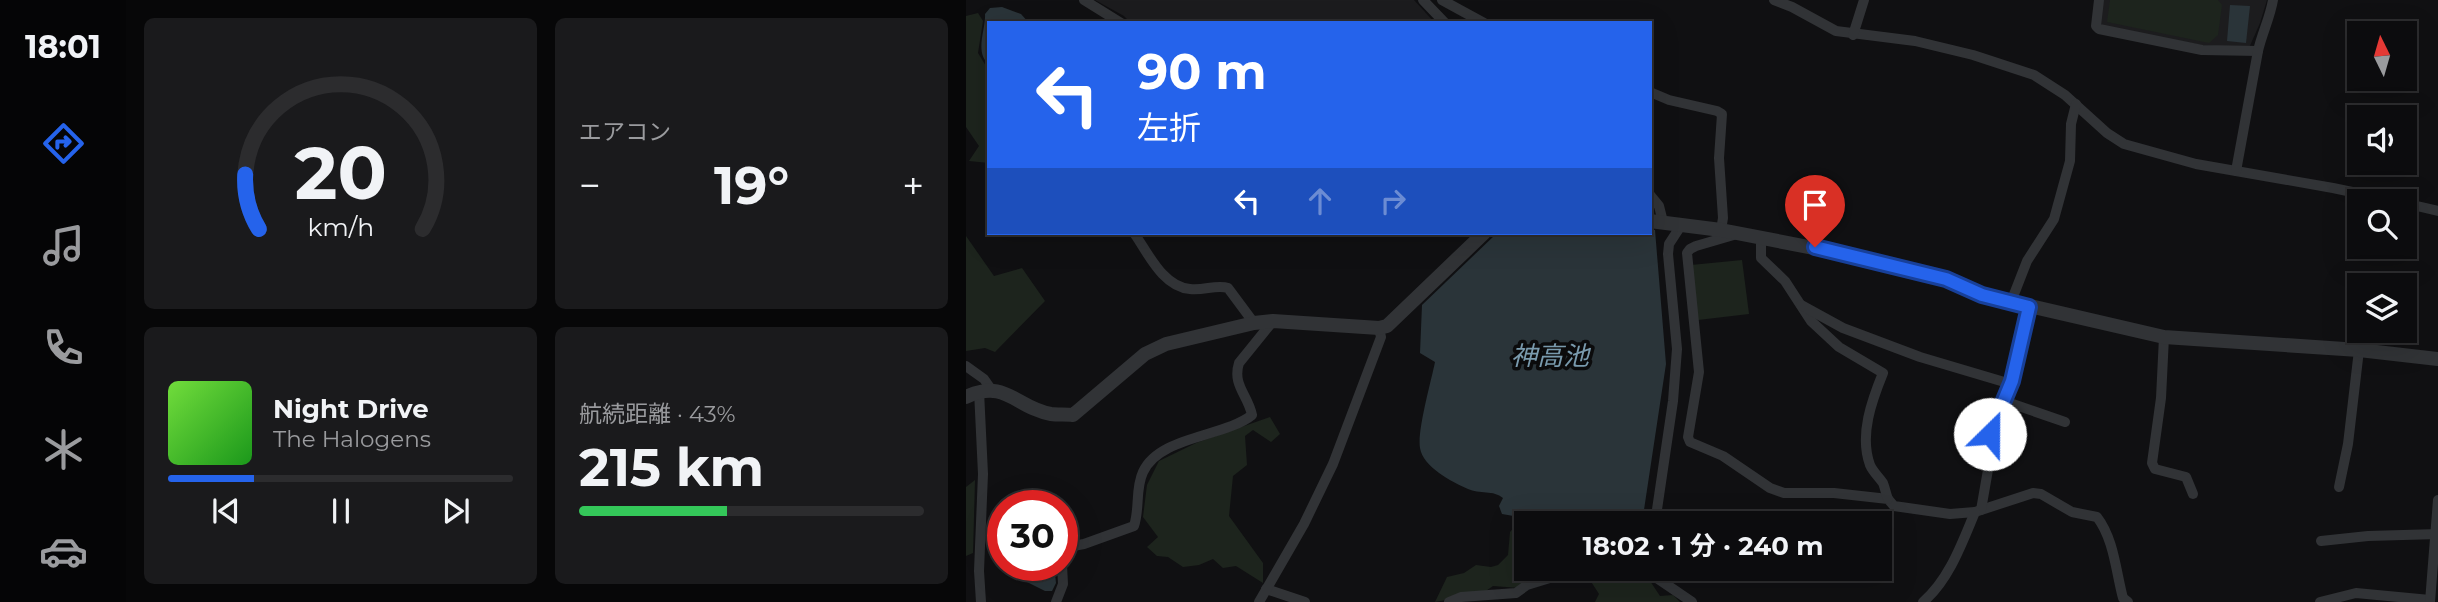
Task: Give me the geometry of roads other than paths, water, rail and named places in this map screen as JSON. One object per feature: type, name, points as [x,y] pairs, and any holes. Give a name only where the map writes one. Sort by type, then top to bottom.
[{"type":"street","points":[[1084,0],[1118,21]]},
{"type":"street","points":[[1423,0],[1443,21]]},
{"type":"street","points":[[1443,0],[1480,21]]},
{"type":"street","points":[[1774,0],[1836,31],[1915,41],[1973,55],[2035,75],[2076,104],[2107,133],[2124,144],[2196,164],[2347,192]]},
{"type":"street","points":[[1853,35],[1864,0]]},
{"type":"street","points":[[2099,0],[2096,26],[2099,29],[2202,50],[2258,51]]},
{"type":"street","points":[[2236,171],[2258,51],[2262,33],[2270,18],[2273,0]]},
{"type":"street","points":[[1652,93],[1722,114],[1719,159],[1723,218],[1721,230]]},
{"type":"street","points":[[2011,302],[2026,261],[2054,219],[2070,161],[2071,124],[2076,104]]},
{"type":"street","points":[[1652,197],[1659,206],[1657,221],[1740,233],[1860,257],[1946,279],[1982,295],[2164,337],[2359,350],[2438,359]]},
{"type":"street","points":[[2417,207],[2438,211]]},
{"type":"street","points":[[1657,511],[1673,401],[1677,349],[1668,254],[1669,244],[1682,224]]},
{"type":"street","points":[[1740,233],[1696,246],[1687,253],[1699,372],[1688,437],[1690,442],[1723,456],[1770,488],[1784,493],[1834,493],[1888,499]]},
{"type":"street","points":[[1135,235],[1169,282],[1190,289],[1223,286],[1228,288],[1254,323]]},
{"type":"street","points":[[979,392],[1049,414],[1073,415],[1145,354],[1166,344],[1273,321],[1379,328],[1387,326],[1482,235]]},
{"type":"street","points":[[1761,237],[1761,258],[1785,281],[1811,321],[1839,347],[1883,373],[1871,401],[1867,426],[1867,455],[1894,506],[1950,514],[1978,511],[2033,493],[2041,494],[2071,512],[2097,517],[2114,558],[2123,598],[2128,602]]},
{"type":"street","points":[[1799,303],[1843,328],[2011,384]]},
{"type":"street","points":[[1923,602],[1935,592],[1978,511],[1989,464],[1990,434],[2011,384],[2029,307]]},
{"type":"street","points":[[1078,545],[1134,526],[1142,472],[1150,461],[1162,452],[1192,438],[1245,421],[1252,415],[1237,385],[1236,371],[1239,363],[1273,321]]},
{"type":"street","points":[[1259,602],[1304,524],[1333,464],[1381,337],[1379,328]]},
{"type":"street","points":[[2164,337],[2161,398],[2152,463],[2155,469],[2186,477],[2193,494]]},
{"type":"street","points":[[2339,487],[2348,444],[2359,350]]},
{"type":"street","points":[[966,366],[985,379],[979,392],[982,474],[979,571],[981,602]]},
{"type":"street","points":[[2004,401],[2065,422]]},
{"type":"street","points":[[2320,602],[2356,593],[2430,601],[2438,500]]},
{"type":"street","points":[[2321,541],[2368,536],[2436,534]]},
{"type":"street","points":[[1056,602],[1063,581]]},
{"type":"street","points":[[1448,602],[1461,597],[1516,593],[1527,584],[1538,581]]},
{"type":"street","points":[[1663,581],[1692,602]]},
{"type":"street","points":[[1266,589],[1305,602]]},
{"type":"water","points":[[2230,5],[2250,6],[2246,43],[2227,41]]},
{"type":"water","points":[[1002,7],[1021,14],[1027,21],[987,21],[987,62],[981,47],[985,14],[990,8]]},
{"type":"water","name":"神高池","points":[[1652,230],[1655,230],[1666,364],[1644,511],[1514,511],[1514,516],[1502,514],[1499,506],[1503,498],[1468,489],[1447,478],[1432,467],[1420,448],[1422,419],[1435,362],[1420,353],[1422,305],[1495,235],[1652,235]]},
{"type":"water","points":[[1025,581],[1056,581],[1052,591],[1045,591]]}]
